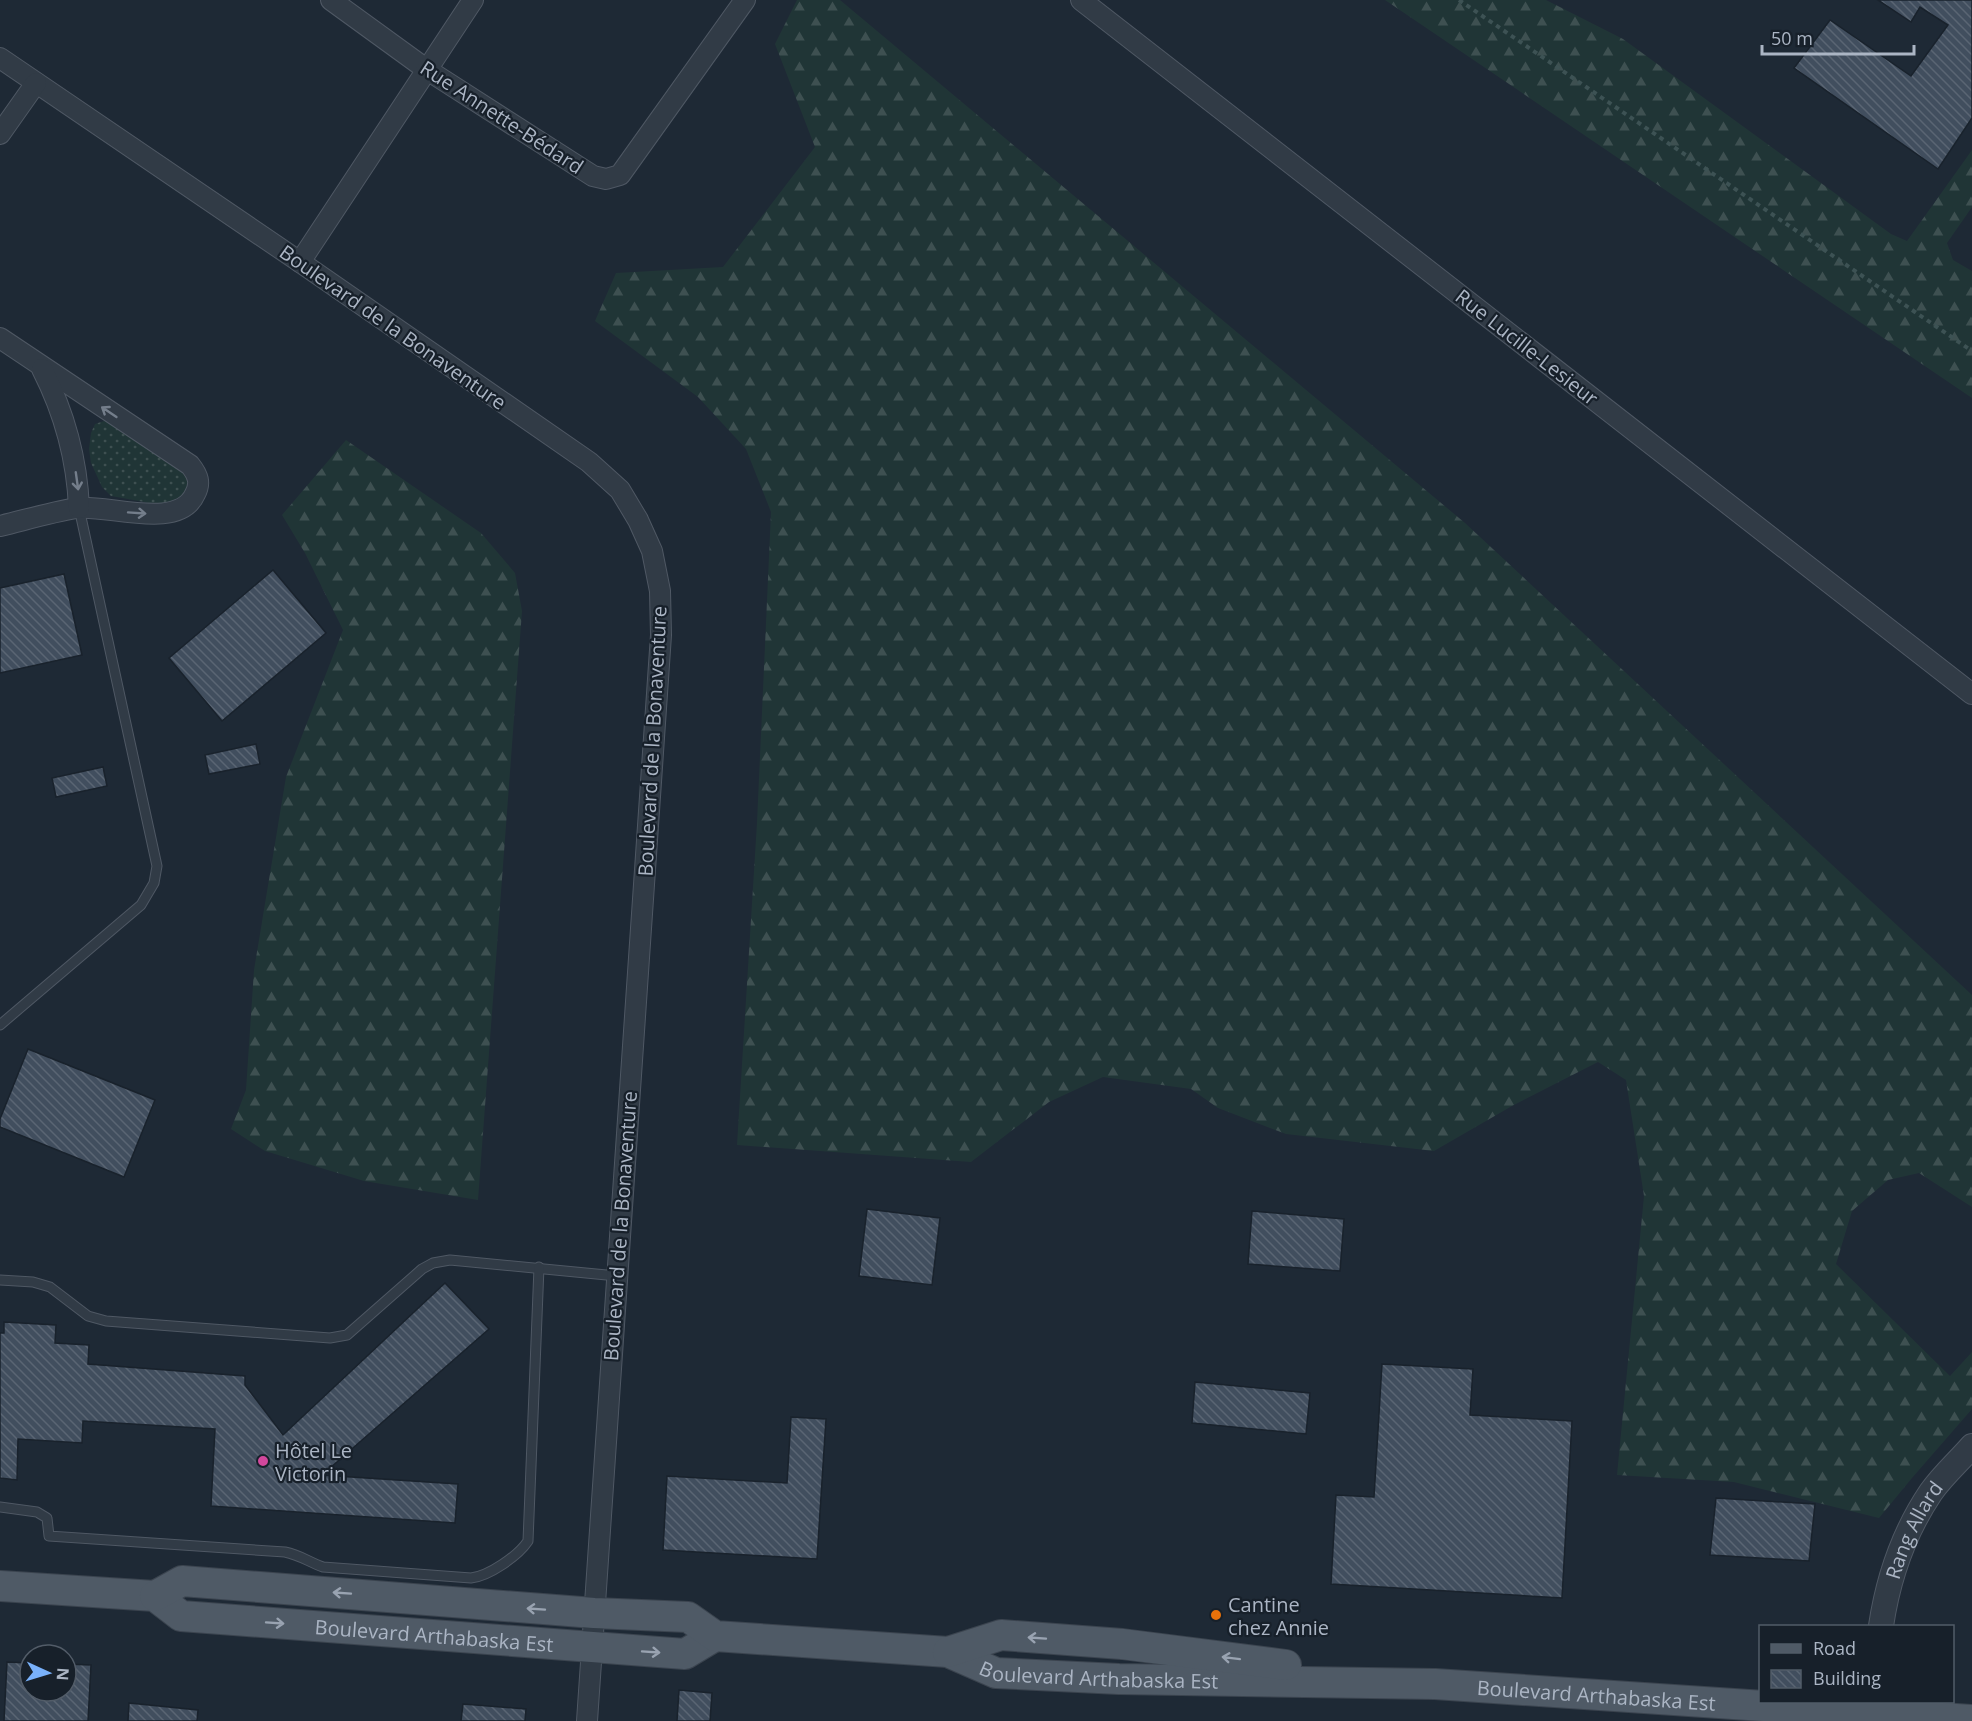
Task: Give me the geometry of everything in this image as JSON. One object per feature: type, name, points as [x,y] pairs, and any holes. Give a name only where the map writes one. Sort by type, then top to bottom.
[{"type":"main road","name":"Boulevard Arthabaska Est","points":[[715,1636],[685,1654],[182,1616],[155,1596],[182,1581],[594,1613],[688,1617],[715,1636],[948,1652],[1000,1635],[1122,1644],[1435,1684],[1759,1701]]},
{"type":"main road","points":[[0,1586],[155,1596]]},
{"type":"main road","name":"Boulevard Arthabaska Est","points":[[1795,1703],[1871,1707],[1972,1720]]},
{"type":"street","name":"Rue Annette-Bédard","points":[[331,0],[426,69],[593,176],[606,178],[620,175],[745,0]]},
{"type":"street","points":[[300,262],[473,0]]},
{"type":"street","name":"Rue Lucille-Lesieur","points":[[1081,0],[1972,694]]},
{"type":"street","name":"Boulevard de la Bonaventure","points":[[0,58],[589,462],[620,490],[638,520],[652,551],[660,591],[661,635],[587,1721]]},
{"type":"street","points":[[0,134],[36,83]]},
{"type":"street","points":[[0,338],[189,465],[196,473],[199,486],[193,500],[182,509],[168,512],[145,514],[79,508],[0,526]]},
{"type":"street","points":[[41,366],[55,394],[67,431],[78,483],[79,508]]},
{"type":"street","name":"Rang Allard","points":[[1881,1625],[1884,1604],[1896,1562],[1910,1529],[1932,1491],[1972,1446]]},
{"type":"lane","points":[[0,1025],[141,905],[154,883],[158,866],[79,508]]},
{"type":"lane","points":[[0,1280],[33,1282],[50,1287],[88,1316],[106,1321],[330,1338],[347,1335],[422,1269],[433,1263],[450,1260],[616,1275]]},
{"type":"lane","points":[[0,1507],[37,1512],[47,1518],[49,1536],[285,1552],[300,1555],[323,1567],[471,1578],[484,1577],[523,1548],[528,1541],[539,1267]]},
{"type":"path","points":[[1459,0],[1972,351]]},
{"type":"green space","points":[[797,0],[840,0],[1465,523],[1972,995],[1972,1207],[1919,1173],[1888,1180],[1852,1211],[1836,1264],[1950,1376],[1972,1352],[1972,1409],[1879,1518],[1734,1482],[1617,1475],[1644,1196],[1626,1080],[1598,1062],[1512,1106],[1434,1151],[1286,1134],[1218,1108],[1191,1089],[1103,1077],[1049,1102],[971,1162],[737,1145],[757,823],[771,512],[746,449],[698,397],[595,321],[616,273],[723,267],[815,147],[775,44]]},
{"type":"green space","points":[[1385,0],[1546,0],[1623,39],[1891,234],[1907,241],[1972,150],[1972,207],[1947,243],[1953,260],[1972,271],[1972,398]]},
{"type":"green space","points":[[104,421],[113,422],[180,465],[190,479],[189,489],[175,502],[161,505],[111,496],[102,487],[91,463],[89,449],[95,424]]},
{"type":"green space","points":[[346,440],[481,533],[515,573],[522,611],[478,1200],[364,1181],[265,1151],[231,1129],[246,1090],[254,970],[286,777],[343,630],[305,553],[282,515]]},
{"type":"building","points":[[1878,0],[1972,0],[1972,118],[1938,169],[1794,68],[1830,20],[1911,76],[1948,25],[1920,7],[1911,22]]},
{"type":"building","points":[[273,570],[326,633],[222,721],[169,658]]},
{"type":"building","points":[[64,574],[82,655],[0,673],[0,588]]},
{"type":"building","points":[[256,744],[260,764],[209,774],[205,755]]},
{"type":"building","points":[[103,767],[107,786],[56,797],[52,778]]},
{"type":"building","points":[[28,1049],[155,1100],[124,1177],[0,1127],[0,1119]]},
{"type":"building","points":[[867,1209],[940,1218],[932,1285],[859,1276]]},
{"type":"building","points":[[1252,1211],[1344,1219],[1340,1271],[1248,1264]]},
{"type":"building","name":"Hôtel Le Victorin","points":[[445,1283],[489,1329],[322,1475],[458,1484],[455,1523],[211,1506],[215,1429],[83,1421],[82,1443],[18,1439],[17,1480],[0,1478],[0,1333],[4,1333],[4,1322],[56,1325],[55,1343],[89,1345],[88,1364],[245,1376],[245,1385],[283,1435]]},
{"type":"building","points":[[1382,1364],[1473,1369],[1470,1415],[1572,1421],[1562,1598],[1331,1584],[1336,1495],[1374,1497]]},
{"type":"building","points":[[1195,1382],[1310,1393],[1306,1434],[1192,1423]]},
{"type":"building","points":[[791,1417],[826,1419],[817,1559],[663,1550],[667,1476],[787,1483]]},
{"type":"building","points":[[1716,1498],[1815,1504],[1809,1561],[1710,1555]]},
{"type":"building","points":[[7,1662],[18,1662],[18,1703],[78,1703],[78,1664],[91,1665],[88,1721],[4,1721]]},
{"type":"building","points":[[679,1690],[712,1693],[710,1721],[677,1721]]},
{"type":"building","points":[[129,1703],[198,1710],[197,1721],[128,1721]]},
{"type":"building","points":[[463,1704],[526,1709],[525,1721],[461,1721]]},
{"type":"place","name":"Hôtel Le Victorin","points":[[263,1461]]},
{"type":"place","name":"Cantine chez Annie","points":[[1216,1615]]}]
